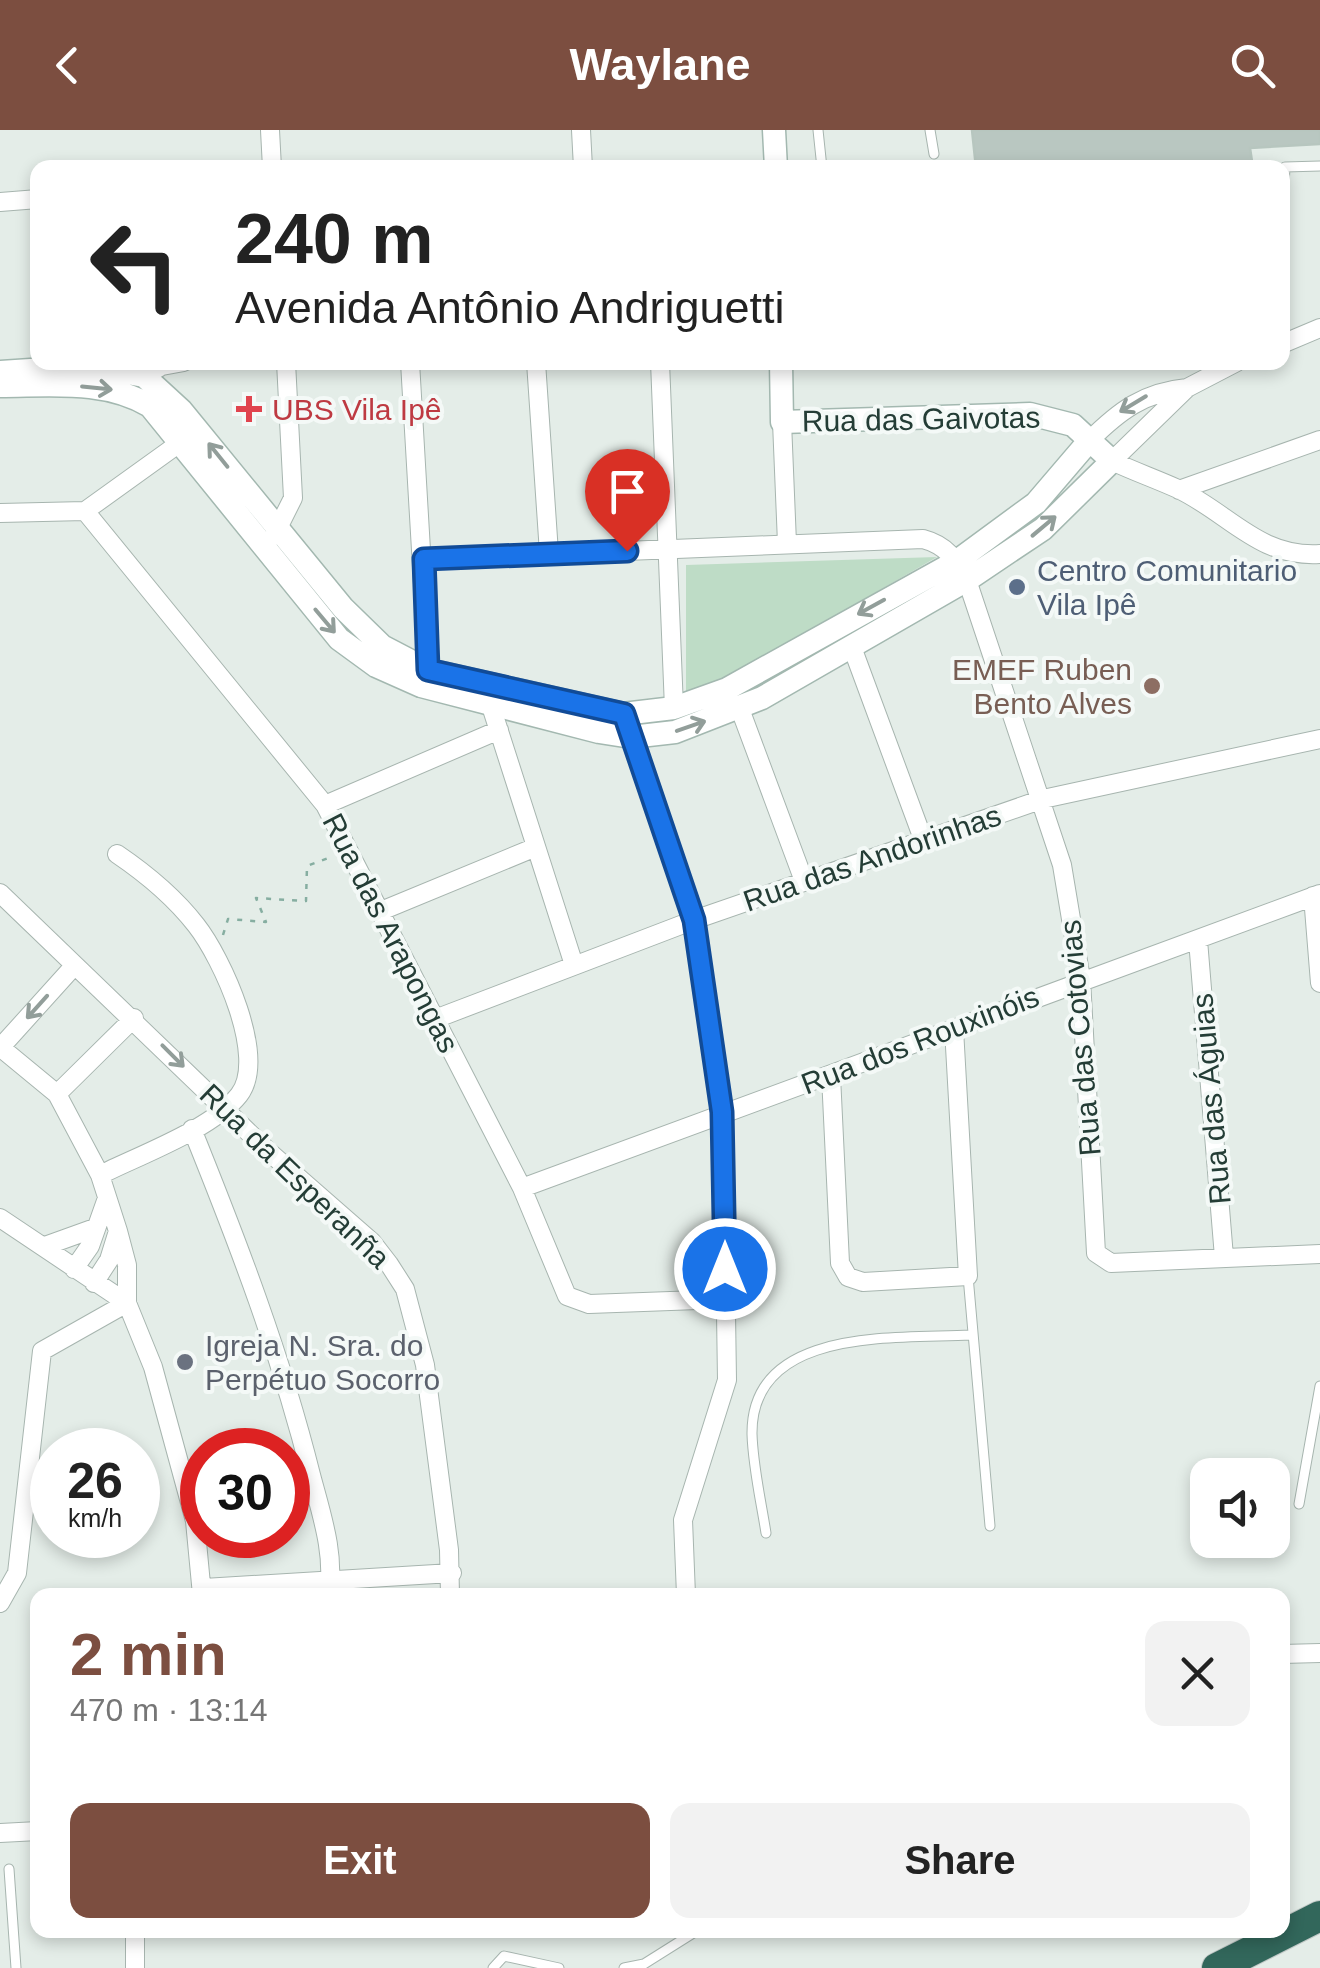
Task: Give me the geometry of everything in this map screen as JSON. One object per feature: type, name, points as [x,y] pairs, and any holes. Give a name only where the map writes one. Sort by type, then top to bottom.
[{"type":"highway","points":[[1290,1931],[1320,1916]]},
{"type":"highway","points":[[1217,1968],[1276,1938]]},
{"type":"street","points":[[270,130],[272,160]]},
{"type":"street","points":[[581,130],[583,160]]},
{"type":"street","points":[[774,130],[776,160]]},
{"type":"street","points":[[0,202],[30,200]]},
{"type":"street","points":[[1290,341],[1320,328]]},
{"type":"street","points":[[0,372],[30,370]]},
{"type":"street","points":[[112,370],[144,376],[181,410],[339,638],[376,666],[421,686],[631,737],[675,732],[740,709],[852,647],[962,570],[1036,503],[1089,441],[1124,408],[1157,391],[1187,388]]},
{"type":"street","points":[[144,376],[155,370]]},
{"type":"street","points":[[271,539],[293,498],[295,471],[287,370]]},
{"type":"street","points":[[411,370],[428,670]]},
{"type":"street","points":[[537,370],[549,554]]},
{"type":"street","points":[[660,370],[674,708]]},
{"type":"street","points":[[781,370],[787,542]]},
{"type":"street","points":[[0,386],[95,386],[128,393],[150,406],[271,539],[382,646],[428,670],[624,714],[674,708],[727,689],[1042,529],[1187,388],[1222,370]]},
{"type":"street","name":"Rua das Gaivotas","points":[[782,422],[1030,414],[1058,417],[1112,461],[1179,490],[1261,545],[1301,555],[1320,554]]},
{"type":"street","points":[[1179,490],[1320,440]]},
{"type":"street","points":[[0,513],[86,511],[182,442]]},
{"type":"street","name":"Rua das Arapongas","points":[[86,511],[324,805],[522,1188],[567,1296],[590,1304],[725,1299]]},
{"type":"street","points":[[424,559],[923,539],[940,545],[962,570]]},
{"type":"street","name":"Rua das Cotovias","points":[[962,570],[1062,865],[1081,979],[1096,1254],[1111,1262],[1224,1257]]},
{"type":"street","points":[[852,647],[923,839]]},
{"type":"street","points":[[490,703],[574,965]]},
{"type":"street","points":[[740,709],[804,882]]},
{"type":"street","points":[[624,714],[694,920],[722,1112],[727,1380],[684,1520],[686,1588]]},
{"type":"street","points":[[324,805],[499,730]]},
{"type":"street","name":"Rua das Andorinhas","points":[[436,1018],[694,920],[1042,799],[1320,740]]},
{"type":"street","points":[[381,911],[536,847]]},
{"type":"street","points":[[100,1176],[225,1108],[247,1084],[250,1062],[243,1029],[216,955],[195,924],[142,871],[117,854]]},
{"type":"street","name":"Rua da Esperanña","points":[[0,893],[372,1242],[404,1289],[425,1365],[452,1573],[451,1588]]},
{"type":"street","points":[[1317,895],[1320,983]]},
{"type":"street","name":"Rua dos Rouxinóis","points":[[522,1188],[1317,895]]},
{"type":"street","name":"Rua das Águias","points":[[1198,940],[1224,1257]]},
{"type":"street","points":[[74,966],[0,1047],[57,1094],[100,1176],[127,1265],[127,1303],[158,1386],[194,1521],[202,1588]]},
{"type":"street","points":[[57,1094],[134,1018]]},
{"type":"street","points":[[831,1076],[840,1263],[848,1277],[863,1282],[968,1276],[954,1029]]},
{"type":"street","points":[[192,1128],[262,1302],[291,1395],[325,1529],[330,1587]]},
{"type":"street","points":[[74,1269],[107,1198]]},
{"type":"street","points":[[0,1218],[127,1303]]},
{"type":"street","points":[[45,1246],[96,1228]]},
{"type":"street","points":[[94,1283],[109,1260],[118,1231]]},
{"type":"street","points":[[1224,1257],[1320,1254]]},
{"type":"street","points":[[0,1603],[17,1573],[42,1351],[127,1303]]},
{"type":"street","points":[[305,1588],[452,1573]]},
{"type":"street","points":[[1290,1654],[1320,1652]]},
{"type":"street","points":[[0,1833],[30,1831]]},
{"type":"street","points":[[135,1938],[135,1968]]},
{"type":"lane","points":[[818,130],[821,160]]},
{"type":"lane","points":[[930,130],[934,154]]},
{"type":"lane","points":[[1290,167],[1320,166]]},
{"type":"lane","points":[[968,1276],[970,1335],[990,1526]]},
{"type":"lane","points":[[766,1533],[752,1432],[757,1404],[772,1380],[798,1357],[830,1344],[970,1335]]},
{"type":"lane","points":[[1300,1504],[1320,1386]]},
{"type":"lane","points":[[9,1869],[16,1968]]},
{"type":"lane","points":[[624,1968],[644,1964],[685,1938]]},
{"type":"lane","points":[[494,1968],[504,1956],[558,1968]]},
{"type":"path","points":[[216,955],[228,919],[266,922],[256,898],[306,901],[306,866],[350,849]]},
{"type":"green space","points":[[937,557],[712,687],[686,693],[686,565]]},
{"type":"building","points":[[972,130],[1320,130],[1320,144],[1250,148],[1252,160],[975,160]]},
{"type":"place","name":"UBS Vila Ipê","points":[[249,409]]},
{"type":"place","name":"Centro Comunitario Vila Ipê","points":[[1017,587]]},
{"type":"place","name":"EMEF Ruben Bento Alves","points":[[1152,686]]},
{"type":"place","name":"Igreja N. Sra. do Perpétuo Socorro","points":[[185,1362]]},
{"type":"route","points":[[627,551],[424,559],[428,670],[624,714],[694,920],[722,1112],[725,1269]]}]
